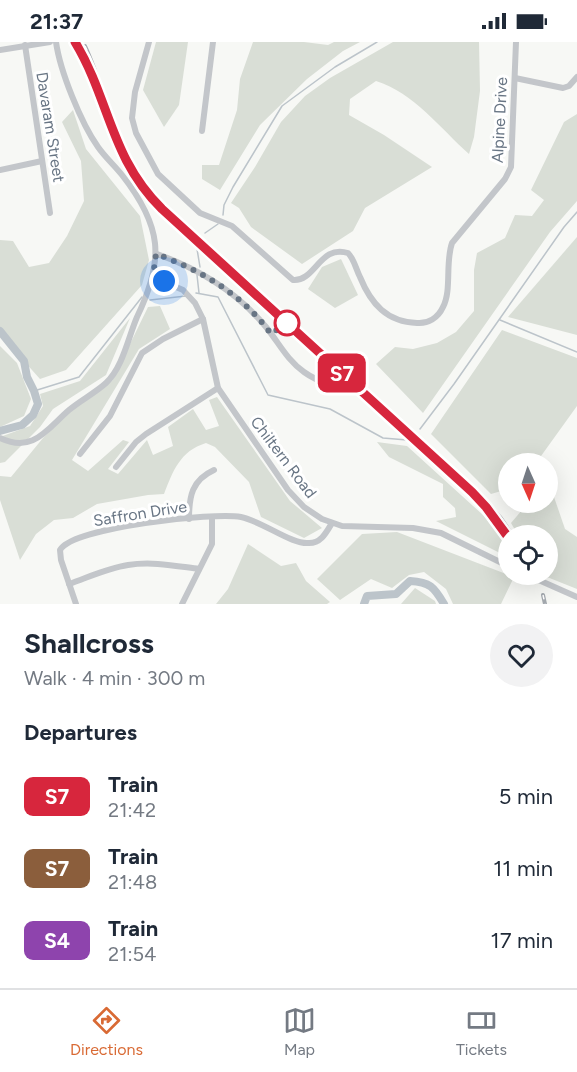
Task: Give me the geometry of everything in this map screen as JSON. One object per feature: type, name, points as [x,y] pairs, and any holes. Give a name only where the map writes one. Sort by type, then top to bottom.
[{"type":"street","points":[[0,51],[50,42]]},
{"type":"street","points":[[0,438],[20,443],[39,438],[74,406],[108,381],[119,363],[153,277],[156,254],[155,235],[147,216],[122,174],[98,148],[91,136],[61,65],[56,42]]},
{"type":"street","name":"Alpine Drive","points":[[149,42],[135,92],[132,118],[138,138],[164,181],[200,213],[232,226],[294,280],[302,279],[328,255],[341,251],[348,252],[370,299],[393,319],[427,323],[440,312],[446,299],[452,243],[509,173],[513,161],[516,42]]},
{"type":"street","points":[[202,131],[213,42]]},
{"type":"street","name":"Davaram Street","points":[[25,45],[50,213]]},
{"type":"street","points":[[515,78],[563,88],[569,86],[577,77]]},
{"type":"street","points":[[0,170],[42,162]]},
{"type":"street","points":[[156,254],[193,268],[231,294],[266,327],[282,351],[299,368],[346,392]]},
{"type":"street","name":"Chiltern Road","points":[[153,277],[176,286],[189,295],[203,319],[218,387],[296,499],[314,514],[332,524],[427,529],[449,536],[498,561]]},
{"type":"street","points":[[81,454],[110,416],[142,353],[163,339],[203,319]]},
{"type":"street","points":[[116,467],[130,448],[146,434],[218,387]]},
{"type":"street","points":[[189,519],[190,499],[196,484],[202,476],[214,470]]},
{"type":"street","name":"Saffron Drive","points":[[76,604],[60,555],[63,547],[70,541],[113,528],[228,516],[249,519],[303,543],[319,540],[332,524]]},
{"type":"street","name":"Saffron Drive","points":[[183,604],[212,544],[212,517]]},
{"type":"street","points":[[69,584],[103,571],[129,565],[155,564],[200,569]]},
{"type":"street","points":[[550,585],[577,597]]},
{"type":"shaded area","points":[[156,42],[188,42],[179,105],[164,127],[143,90]]},
{"type":"shaded area","points":[[253,42],[304,42],[328,45],[334,42],[360,42],[343,51],[307,79],[260,125],[220,190],[202,179],[202,165],[219,165],[237,110],[240,79]]},
{"type":"shaded area","points":[[393,42],[479,42],[480,91],[474,137],[469,154],[426,112],[402,94],[376,81],[350,99],[349,115],[432,167],[365,208],[353,231],[302,264],[251,227],[239,208],[231,203],[281,122],[305,96],[330,78]]},
{"type":"shaded area","points":[[73,110],[86,149],[140,216],[149,260],[142,285],[66,370],[40,379],[0,334],[0,240],[13,241],[29,267],[49,263],[67,236],[84,201],[81,161],[62,122]]},
{"type":"shaded area","points":[[577,114],[577,201],[550,232],[423,413],[376,364],[395,347],[413,349],[437,343],[456,332],[474,311],[474,270],[477,253],[505,238],[515,215],[532,216],[544,200],[531,190],[564,122]]},
{"type":"shaded area","points":[[577,237],[577,335],[508,317]]},
{"type":"shaded area","points":[[341,259],[358,295],[335,308],[308,289],[322,267]]},
{"type":"shaded area","points":[[160,306],[170,329],[139,349],[72,460],[88,471],[123,440],[129,442],[108,469],[118,474],[147,440],[153,455],[173,446],[168,427],[193,409],[206,430],[219,426],[209,400],[217,397],[290,501],[322,528],[304,538],[261,517],[249,482],[215,447],[206,443],[190,451],[179,463],[164,494],[97,504],[73,518],[54,520],[36,534],[20,560],[0,500],[0,476],[11,477],[43,438],[78,404],[112,381],[148,307]]},
{"type":"shaded area","points":[[130,318],[106,375],[53,409],[40,427],[5,462],[0,463],[0,437],[30,426],[43,406],[40,394],[80,381]]},
{"type":"shaded area","points":[[502,330],[577,358],[577,406],[543,453],[498,453],[498,492],[491,494],[431,434]]},
{"type":"shaded area","points":[[0,346],[17,363],[31,399],[24,416],[0,427]]},
{"type":"shaded area","points":[[377,442],[407,446],[494,525],[498,532],[498,552],[436,521],[456,517],[455,508],[443,497],[443,484],[389,457]]},
{"type":"shaded area","points":[[558,509],[565,529],[577,537],[577,589],[558,581],[558,525],[512,525],[511,523],[520,513],[558,513]]},
{"type":"shaded area","points":[[397,532],[498,571],[498,585],[510,585],[501,604],[453,604],[446,589],[424,572],[409,575],[392,588],[371,579],[340,600],[317,579],[362,534]]},
{"type":"shaded area","points":[[248,544],[281,566],[296,563],[306,581],[330,602],[327,604],[216,604],[228,589]]},
{"type":"shaded area","points":[[415,588],[435,601],[436,604],[401,604]]},
{"type":"waterway","points":[[223,215],[224,205],[233,187],[282,106],[335,67],[377,42]]},
{"type":"waterway","points":[[420,429],[577,212]]},
{"type":"waterway","points":[[205,233],[218,224]]},
{"type":"waterway","points":[[197,249],[200,267]]},
{"type":"waterway","points":[[197,275],[199,293]]},
{"type":"waterway","points":[[196,293],[218,297],[268,395],[330,409],[383,438],[407,440]]},
{"type":"waterway","points":[[150,300],[186,296]]},
{"type":"waterway","points":[[34,391],[79,377],[142,297]]},
{"type":"waterway","points":[[500,320],[577,352]]},
{"type":"waterway","points":[[0,331],[24,361],[27,377],[38,404],[33,415],[22,425],[0,431]]},
{"type":"waterway","points":[[364,604],[367,596],[396,594],[410,581],[431,586],[444,604]]},
{"type":"railway","points":[[85,46],[128,158],[150,192],[483,499],[505,525]]},
{"type":"railway","points":[[543,595],[545,604]]},
{"type":"train","name":"S7","points":[[75,42],[88,67],[128,167],[155,202],[472,492],[500,525]]},
{"type":"route","points":[[164,281],[153,277],[156,254],[193,268],[219,285],[243,304],[271,334],[287,323]]}]
